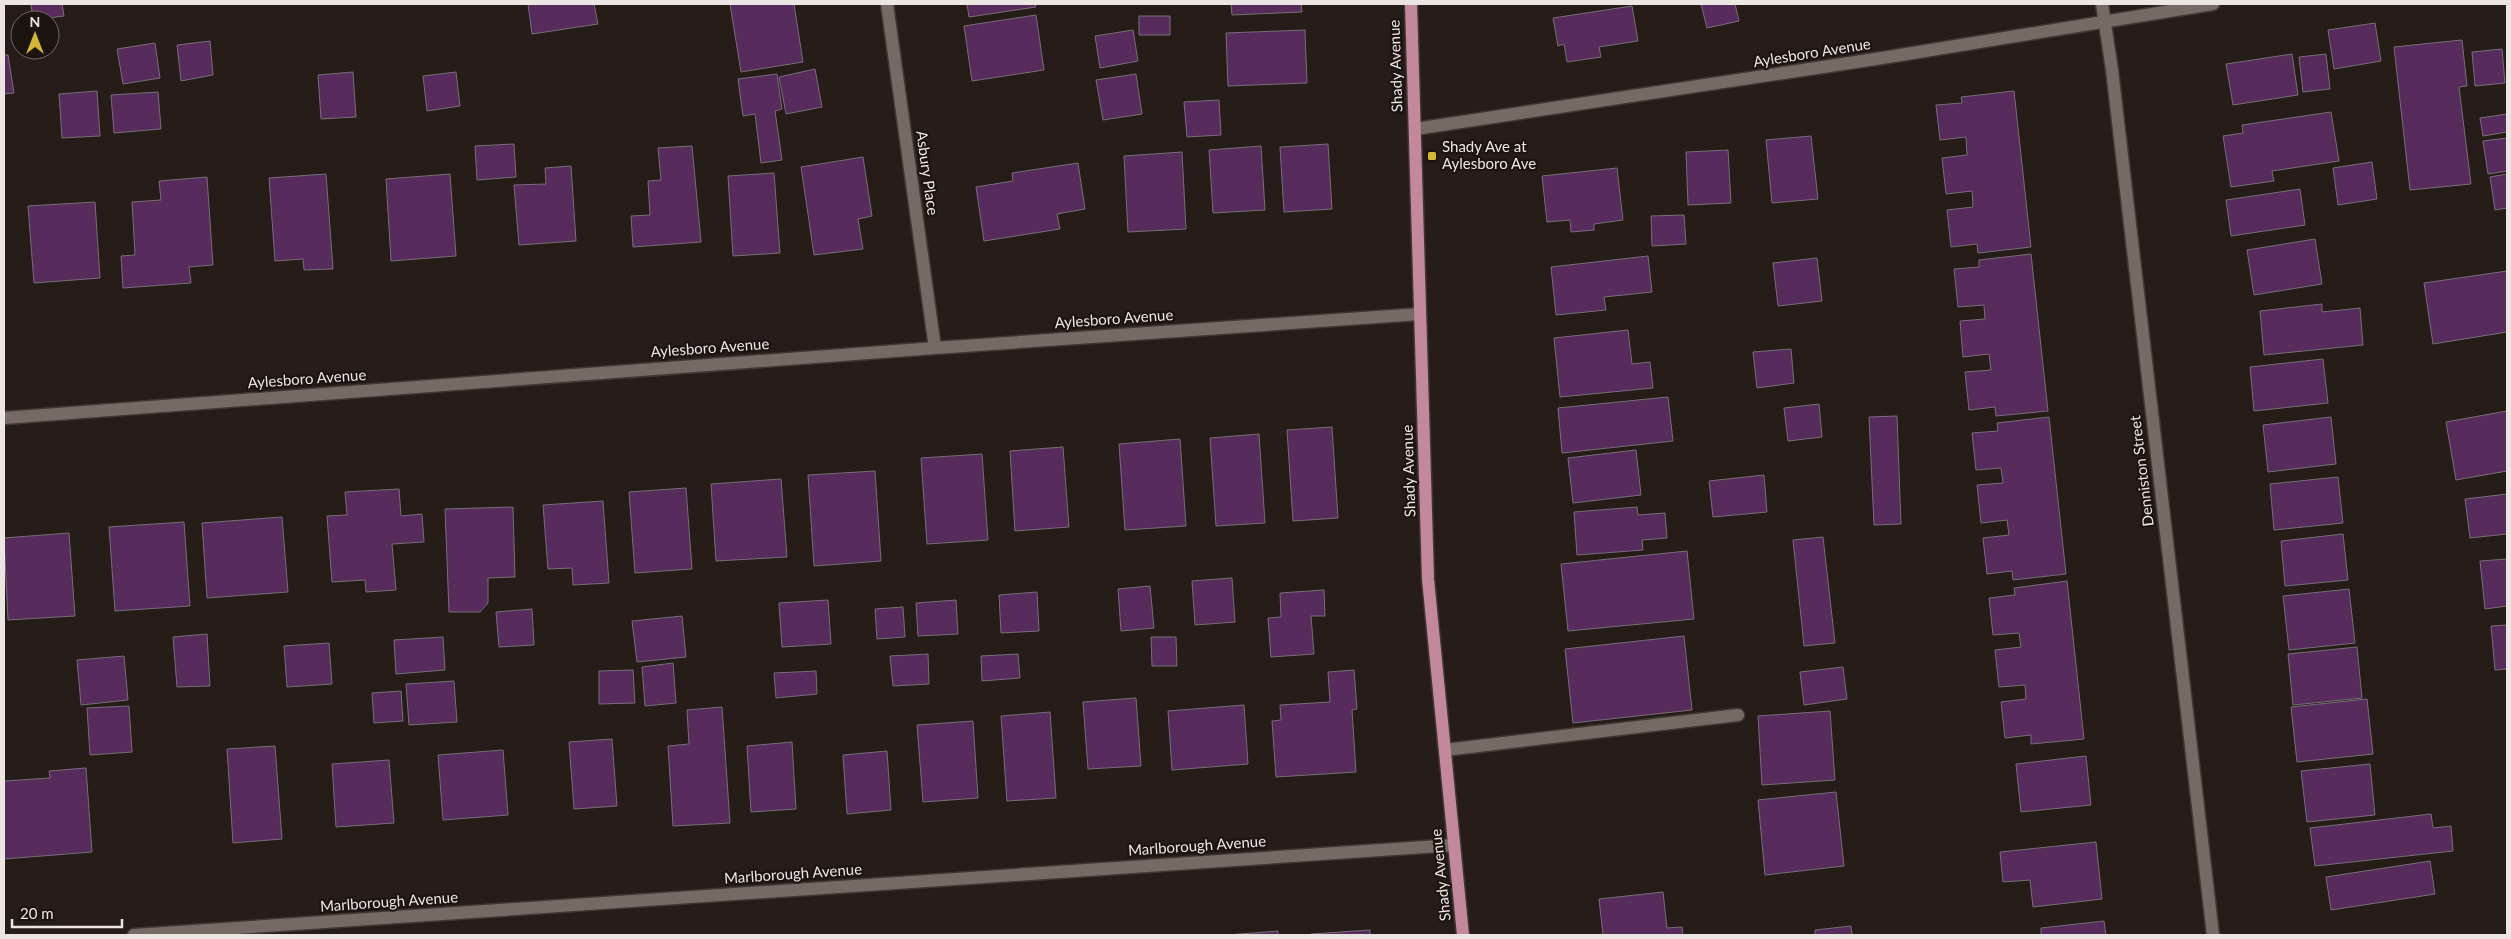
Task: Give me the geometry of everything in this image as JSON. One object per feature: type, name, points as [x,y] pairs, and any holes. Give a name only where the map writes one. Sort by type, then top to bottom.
[{"type":"main road","name":"Shady Avenue","points":[[1411,4],[1428,579],[1463,935]]},
{"type":"street","name":"Asbury Place","points":[[887,4],[935,348]]},
{"type":"street","name":"Denniston Street","points":[[2102,4],[2106,21],[2213,935]]},
{"type":"street","name":"Aylesboro Avenue","points":[[1414,129],[1882,58],[2213,4]]},
{"type":"street","name":"Aylesboro Avenue","points":[[4,418],[935,348],[1420,314]]},
{"type":"street","points":[[1445,750],[1738,715]]},
{"type":"street","name":"Marlborough Avenue","points":[[134,935],[1454,844]]},
{"type":"building","points":[[31,4],[62,4],[64,16],[60,17],[60,10],[32,10]]},
{"type":"building","points":[[528,4],[594,4],[598,24],[532,34]]},
{"type":"building","points":[[730,4],[794,4],[803,62],[741,72]]},
{"type":"building","points":[[967,4],[1035,4],[1036,7],[969,17]]},
{"type":"building","points":[[1231,4],[1301,4],[1302,12],[1232,15]]},
{"type":"building","points":[[1701,4],[1735,4],[1739,21],[1707,28]]},
{"type":"building","points":[[1632,6],[1638,41],[1599,47],[1601,57],[1567,62],[1564,44],[1558,46],[1553,18]]},
{"type":"building","points":[[1036,15],[1044,70],[972,81],[964,26]]},
{"type":"building","points":[[1139,16],[1170,16],[1170,35],[1139,35]]},
{"type":"building","points":[[2375,23],[2381,61],[2334,69],[2328,30]]},
{"type":"building","points":[[1133,30],[1138,61],[1100,68],[1095,36]]},
{"type":"building","points":[[1305,30],[1307,83],[1228,86],[1226,33]]},
{"type":"building","points":[[2462,40],[2467,86],[2459,87],[2471,184],[2410,190],[2394,47]]},
{"type":"building","points":[[210,41],[213,75],[181,81],[177,45]]},
{"type":"building","points":[[155,43],[160,78],[123,84],[117,49]]},
{"type":"building","points":[[2502,49],[2505,83],[2475,86],[2472,52]]},
{"type":"building","points":[[2292,54],[2298,95],[2233,105],[2226,64]]},
{"type":"building","points":[[2326,54],[2330,89],[2303,92],[2299,57]]},
{"type":"building","points":[[4,55],[8,55],[14,93],[4,94]]},
{"type":"building","points":[[815,69],[822,107],[786,114],[779,77]]},
{"type":"building","points":[[353,72],[356,117],[321,119],[318,75]]},
{"type":"building","points":[[456,72],[460,106],[427,111],[423,76]]},
{"type":"building","points":[[777,74],[782,109],[775,111],[782,160],[761,163],[755,114],[743,116],[738,79]]},
{"type":"building","points":[[1136,74],[1142,114],[1103,120],[1096,80]]},
{"type":"building","points":[[97,91],[100,136],[62,138],[59,94]]},
{"type":"building","points":[[2014,91],[2031,247],[1978,253],[1977,244],[1951,247],[1947,210],[1973,207],[1972,191],[1946,194],[1942,158],[1967,155],[1966,137],[1940,140],[1936,105],[1962,103],[1961,97]]},
{"type":"building","points":[[158,92],[161,129],[114,133],[111,95]]},
{"type":"building","points":[[1219,100],[1221,135],[1187,137],[1184,102]]},
{"type":"building","points":[[2331,112],[2339,161],[2272,171],[2274,181],[2231,187],[2223,136],[2243,133],[2242,125]]},
{"type":"building","points":[[2507,114],[2507,132],[2483,136],[2480,118]]},
{"type":"building","points":[[1811,136],[1818,199],[1772,203],[1766,140]]},
{"type":"building","points":[[2507,138],[2507,171],[2488,174],[2483,141]]},
{"type":"building","points":[[514,144],[516,177],[477,180],[475,146]]},
{"type":"building","points":[[1328,144],[1332,209],[1284,212],[1280,147]]},
{"type":"building","points":[[692,146],[701,242],[633,247],[631,216],[650,215],[648,181],[661,180],[658,148]]},
{"type":"building","points":[[1261,146],[1265,210],[1213,213],[1209,150]]},
{"type":"building","points":[[1728,150],[1731,203],[1688,205],[1686,152]]},
{"type":"building","points":[[1182,152],[1186,229],[1128,232],[1124,156]]},
{"type":"building","points":[[863,157],[872,216],[858,219],[863,249],[814,255],[801,167]]},
{"type":"building","points":[[2372,162],[2377,199],[2338,205],[2333,168]]},
{"type":"building","points":[[1078,163],[1085,209],[1057,214],[1060,229],[984,241],[976,187],[1013,181],[1012,173]]},
{"type":"building","points":[[571,166],[576,241],[519,245],[514,185],[546,184],[545,168]]},
{"type":"building","points":[[1617,168],[1623,220],[1594,224],[1594,230],[1571,232],[1570,220],[1547,222],[1542,176]]},
{"type":"building","points":[[774,173],[780,253],[733,256],[728,176]]},
{"type":"building","points":[[326,174],[333,269],[304,270],[303,259],[275,261],[269,178]]},
{"type":"building","points":[[450,174],[456,256],[391,261],[386,179]]},
{"type":"building","points":[[2507,174],[2507,208],[2495,210],[2490,177]]},
{"type":"building","points":[[207,177],[213,265],[189,267],[191,283],[123,288],[121,256],[135,255],[132,202],[161,200],[159,181]]},
{"type":"building","points":[[2300,189],[2305,225],[2231,236],[2226,200]]},
{"type":"building","points":[[95,202],[100,278],[34,283],[28,206]]},
{"type":"building","points":[[1684,215],[1686,244],[1652,246],[1651,216]]},
{"type":"building","points":[[2315,239],[2322,284],[2254,295],[2247,250]]},
{"type":"building","points":[[2031,254],[2048,411],[1996,416],[1995,407],[1969,410],[1965,372],[1991,370],[1989,354],[1963,357],[1960,321],[1985,319],[1984,305],[1958,307],[1954,269],[1979,267],[1979,260]]},
{"type":"building","points":[[1648,256],[1652,292],[1604,297],[1606,310],[1556,315],[1551,267]]},
{"type":"building","points":[[1817,258],[1822,301],[1778,306],[1773,263]]},
{"type":"building","points":[[2507,271],[2507,332],[2433,344],[2424,283]]},
{"type":"building","points":[[2322,304],[2322,312],[2360,308],[2363,345],[2264,355],[2260,311]]},
{"type":"building","points":[[1628,330],[1632,364],[1650,362],[1653,388],[1560,397],[1554,338]]},
{"type":"building","points":[[1791,349],[1794,383],[1757,388],[1753,352]]},
{"type":"building","points":[[2323,359],[2328,403],[2254,411],[2250,367]]},
{"type":"building","points":[[1668,397],[1673,441],[1562,453],[1558,408]]},
{"type":"building","points":[[1819,404],[1822,437],[1788,441],[1784,408]]},
{"type":"building","points":[[2507,411],[2507,471],[2456,480],[2446,422]]},
{"type":"building","points":[[1897,416],[1901,524],[1874,525],[1869,417]]},
{"type":"building","points":[[2049,417],[2066,574],[2013,580],[2012,571],[1987,574],[1983,538],[2009,535],[2007,520],[1981,523],[1977,485],[2003,483],[2001,468],[1976,470],[1972,433],[1998,431],[1997,423]]},
{"type":"building","points":[[2331,417],[2336,464],[2268,472],[2263,425]]},
{"type":"building","points":[[1332,427],[1338,518],[1293,521],[1287,430]]},
{"type":"building","points":[[1259,434],[1265,523],[1216,526],[1210,438]]},
{"type":"building","points":[[1180,439],[1186,526],[1125,530],[1119,444]]},
{"type":"building","points":[[1063,447],[1069,527],[1015,531],[1010,451]]},
{"type":"building","points":[[1636,450],[1641,495],[1573,503],[1568,458]]},
{"type":"building","points":[[982,454],[988,540],[927,544],[921,458]]},
{"type":"building","points":[[875,471],[881,561],[814,566],[808,475]]},
{"type":"building","points":[[1764,475],[1767,512],[1713,517],[1709,481]]},
{"type":"building","points":[[2338,477],[2343,523],[2274,530],[2270,484]]},
{"type":"building","points":[[781,479],[787,557],[716,561],[711,484]]},
{"type":"building","points":[[686,488],[692,569],[635,573],[629,492]]},
{"type":"building","points":[[399,489],[401,516],[422,514],[424,542],[392,544],[396,590],[366,592],[365,580],[332,582],[327,516],[347,515],[345,492]]},
{"type":"building","points":[[2507,494],[2507,534],[2470,538],[2465,499]]},
{"type":"building","points":[[603,501],[609,583],[573,585],[572,568],[548,569],[543,505]]},
{"type":"building","points":[[513,507],[515,577],[488,578],[488,603],[480,612],[449,612],[445,509]]},
{"type":"building","points":[[1637,507],[1638,515],[1665,513],[1667,538],[1642,540],[1643,550],[1577,555],[1574,512]]},
{"type":"building","points":[[282,517],[288,592],[207,598],[202,523]]},
{"type":"building","points":[[184,522],[190,606],[115,611],[109,527]]},
{"type":"building","points":[[69,533],[75,616],[8,620],[4,538]]},
{"type":"building","points":[[2343,534],[2348,580],[2285,586],[2281,541]]},
{"type":"building","points":[[1823,537],[1835,643],[1804,646],[1793,540]]},
{"type":"building","points":[[1687,551],[1694,619],[1568,631],[1561,564]]},
{"type":"building","points":[[2507,559],[2507,606],[2485,609],[2480,561]]},
{"type":"building","points":[[1232,578],[1235,622],[1195,625],[1192,581]]},
{"type":"building","points":[[2067,581],[2084,739],[2031,744],[2031,735],[2005,738],[2001,702],[2026,699],[2025,685],[1999,687],[1995,650],[2021,647],[2019,633],[1993,635],[1989,598],[2015,595],[2014,588]]},
{"type":"building","points":[[1150,586],[1154,628],[1121,631],[1118,589]]},
{"type":"building","points":[[2349,589],[2355,643],[2289,650],[2283,596]]},
{"type":"building","points":[[1324,590],[1325,616],[1311,616],[1314,654],[1271,657],[1268,618],[1281,617],[1280,593]]},
{"type":"building","points":[[1037,592],[1039,631],[1001,633],[999,595]]},
{"type":"building","points":[[828,600],[831,644],[782,647],[779,603]]},
{"type":"building","points":[[956,600],[958,634],[918,636],[916,603]]},
{"type":"building","points":[[903,607],[905,637],[877,639],[875,609]]},
{"type":"building","points":[[532,609],[534,645],[499,647],[496,612]]},
{"type":"building","points":[[682,616],[686,657],[637,662],[632,621]]},
{"type":"building","points":[[2507,625],[2507,669],[2495,670],[2491,626]]},
{"type":"building","points":[[207,634],[210,686],[177,687],[173,637]]},
{"type":"building","points":[[1684,636],[1692,710],[1573,723],[1565,649]]},
{"type":"building","points":[[443,637],[445,670],[396,674],[394,640]]},
{"type":"building","points":[[1151,637],[1176,637],[1177,666],[1152,666]]},
{"type":"building","points":[[329,643],[332,684],[287,687],[284,646]]},
{"type":"building","points":[[2357,647],[2362,698],[2293,705],[2288,654]]},
{"type":"building","points":[[928,654],[929,684],[893,686],[890,656]]},
{"type":"building","points":[[1018,654],[1020,678],[982,681],[981,656]]},
{"type":"building","points":[[124,656],[128,700],[81,705],[77,660]]},
{"type":"building","points":[[673,663],[676,703],[645,706],[642,667]]},
{"type":"building","points":[[1843,667],[1847,699],[1804,705],[1800,672]]},
{"type":"building","points":[[633,670],[635,703],[599,704],[599,671]]},
{"type":"building","points":[[1354,670],[1357,709],[1352,710],[1356,772],[1276,777],[1272,721],[1281,720],[1280,705],[1330,702],[1328,672]]},
{"type":"building","points":[[816,671],[817,694],[776,698],[774,673]]},
{"type":"building","points":[[454,681],[457,722],[409,725],[406,684]]},
{"type":"building","points":[[401,691],[403,721],[374,723],[372,693]]},
{"type":"building","points":[[1136,698],[1141,766],[1088,769],[1083,702]]},
{"type":"building","points":[[2367,699],[2373,754],[2297,762],[2291,707]]},
{"type":"building","points":[[1244,705],[1248,764],[1172,770],[1168,711]]},
{"type":"building","points":[[129,706],[132,752],[90,755],[87,708]]},
{"type":"building","points":[[722,707],[730,823],[673,826],[668,746],[689,744],[687,710]]},
{"type":"building","points":[[1830,711],[1835,780],[1762,785],[1758,716]]},
{"type":"building","points":[[1050,712],[1056,798],[1007,801],[1001,716]]},
{"type":"building","points":[[973,721],[978,798],[923,802],[917,725]]},
{"type":"building","points":[[612,739],[617,806],[574,809],[569,742]]},
{"type":"building","points":[[792,742],[796,809],[751,812],[747,746]]},
{"type":"building","points":[[275,746],[282,839],[233,843],[227,749]]},
{"type":"building","points":[[503,750],[508,815],[443,820],[438,755]]},
{"type":"building","points":[[887,751],[891,810],[847,814],[843,755]]},
{"type":"building","points":[[2086,756],[2091,805],[2021,812],[2016,764]]},
{"type":"building","points":[[389,760],[394,823],[336,827],[332,764]]},
{"type":"building","points":[[2370,764],[2375,815],[2307,822],[2301,771]]},
{"type":"building","points":[[86,768],[92,852],[4,859],[4,781],[50,778],[49,771]]},
{"type":"building","points":[[1836,792],[1844,866],[1765,875],[1758,800]]},
{"type":"building","points":[[2431,814],[2433,828],[2451,826],[2453,851],[2315,866],[2310,828]]},
{"type":"building","points":[[2096,842],[2102,899],[2033,907],[2030,880],[2003,882],[2000,852]]},
{"type":"building","points":[[2430,861],[2435,894],[2331,910],[2326,877]]},
{"type":"building","points":[[1663,892],[1667,928],[1682,927],[1683,935],[1603,935],[1599,899]]},
{"type":"building","points":[[2104,921],[2106,935],[2041,935],[2041,928]]},
{"type":"building","points":[[1851,926],[1852,935],[1815,935],[1815,930]]},
{"type":"building","points":[[1370,930],[1370,935],[1311,935],[1311,934]]},
{"type":"building","points":[[1278,931],[1278,935],[1227,935]]},
{"type":"place","name":"Shady Ave at Aylesboro Ave","points":[[1432,156]]}]
